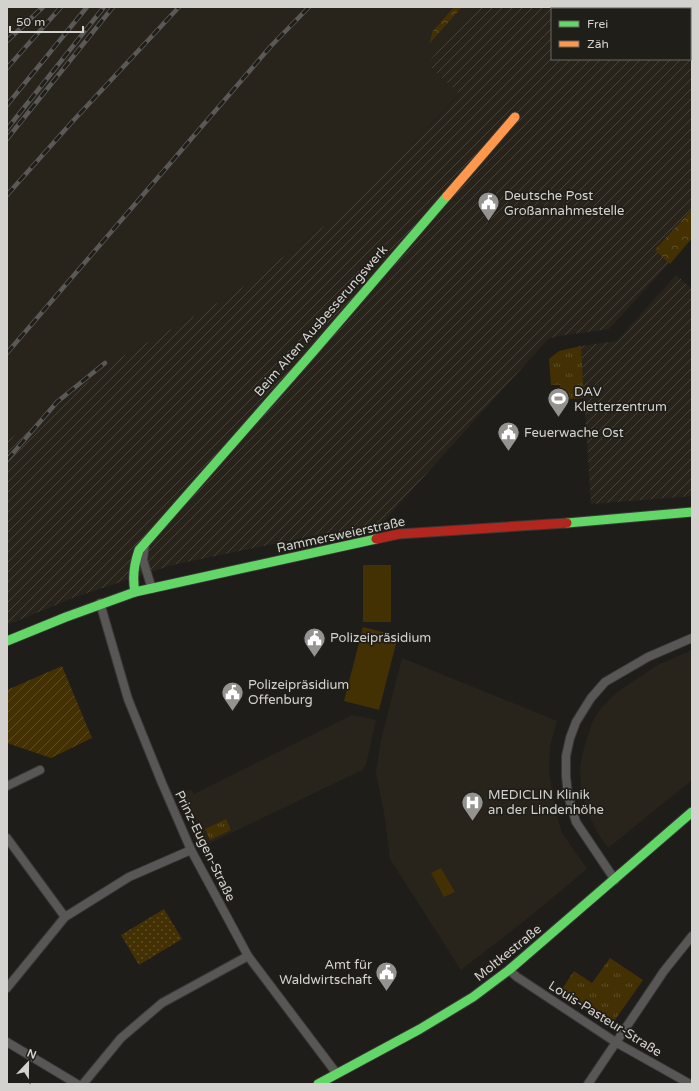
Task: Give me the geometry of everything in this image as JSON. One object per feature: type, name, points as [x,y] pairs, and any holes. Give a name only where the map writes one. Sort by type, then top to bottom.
[{"type":"street","name":"Beim Alten Ausbesserungswerk","points":[[135,592],[132,584],[134,563],[139,550],[312,353],[515,117]]},
{"type":"street","name":"Rammersweierstraße","points":[[7,641],[100,603],[135,592],[399,534],[587,522],[692,512]]},
{"type":"street","points":[[146,542],[143,560],[152,589]]},
{"type":"street","name":"Prinz-Eugen-Straße","points":[[100,603],[128,699],[191,850],[248,956],[337,1074]]},
{"type":"street","points":[[615,880],[576,822],[568,795],[566,776],[566,756],[570,738],[576,722],[591,698],[605,682],[648,657],[692,638]]},
{"type":"street","points":[[7,786],[40,770]]},
{"type":"street","name":"Moltkestraße","points":[[318,1084],[420,1029],[473,997],[510,970],[692,812]]},
{"type":"street","points":[[7,838],[65,917]]},
{"type":"street","points":[[7,988],[65,917],[129,876],[191,850]]},
{"type":"street","points":[[588,1084],[664,971],[692,936]]},
{"type":"street","points":[[83,1084],[121,1038],[162,1003],[248,956]]},
{"type":"street","name":"Louis-Pasteur-Straße","points":[[510,970],[517,977],[617,1043],[690,1084]]},
{"type":"street","points":[[7,1042],[77,1084]]},
{"type":"shaded area","points":[[7,7],[477,7],[427,64],[460,93],[359,200],[235,293],[113,362],[64,401],[7,441]]},
{"type":"shaded area","points":[[477,7],[692,7],[692,238],[609,329],[558,336],[548,339],[381,524],[312,536],[172,565],[75,597],[7,625],[7,441],[64,401],[113,362],[235,293],[359,200],[460,94],[427,64]]},
{"type":"shaded area","points":[[676,275],[692,289],[692,496],[591,504],[581,346],[617,341]]},
{"type":"shaded area","points":[[692,650],[692,780],[608,848],[597,832],[585,806],[581,787],[580,768],[584,747],[592,723],[601,708],[616,693],[658,665]]},
{"type":"shaded area","name":"MEDICLIN Klinik an der Lindenhöhe","points":[[402,658],[557,721],[550,746],[549,771],[555,809],[562,833],[587,869],[528,918],[461,970],[390,859],[384,812],[376,773],[381,740]]},
{"type":"shaded area","points":[[352,715],[376,720],[366,765],[362,770],[208,844],[182,794],[191,789],[194,794]]},
{"type":"green space","points":[[454,7],[462,7],[429,44],[433,31]]},
{"type":"green space","points":[[692,209],[692,238],[670,264],[655,250]]},
{"type":"green space","points":[[581,346],[584,398],[560,400],[560,385],[551,385],[549,359],[559,351]]},
{"type":"green space","points":[[363,565],[391,565],[391,622],[363,622]]},
{"type":"green space","points":[[363,627],[398,636],[379,710],[344,701]]},
{"type":"green space","points":[[62,666],[92,738],[51,758],[7,743],[7,690]]},
{"type":"green space","points":[[226,819],[231,830],[210,840],[205,829]]},
{"type":"green space","points":[[441,868],[455,892],[444,897],[431,873]]},
{"type":"green space","points":[[164,909],[182,939],[139,965],[121,935]]},
{"type":"green space","points":[[610,958],[643,980],[610,1027],[560,992],[574,971],[592,983]]},
{"type":"railway","points":[[7,41],[43,7]]},
{"type":"railway","points":[[7,68],[61,7]]},
{"type":"railway","points":[[7,105],[87,7]]},
{"type":"railway","points":[[7,129],[104,7]]},
{"type":"railway","points":[[7,139],[113,7]]},
{"type":"railway","points":[[7,195],[72,122],[179,7]]},
{"type":"railway","points":[[7,353],[271,46],[309,7]]},
{"type":"railway","points":[[7,460],[57,402],[105,363]]},
{"type":"traffic: fast","points":[[135,592],[134,571],[139,550],[312,353],[447,196]]},
{"type":"traffic: fast","points":[[567,523],[692,512]]},
{"type":"traffic: fast","points":[[7,641],[66,617],[135,592],[376,539]]},
{"type":"traffic: fast","points":[[318,1084],[420,1029],[473,997],[509,970],[692,812]]},
{"type":"traffic: slow","points":[[447,196],[515,117]]},
{"type":"traffic: jam","points":[[376,539],[399,534],[567,523]]},
{"type":"place","name":"Deutsche Post Großannahmestelle","points":[[488,222]]},
{"type":"place","name":"DAV Kletterzentrum","points":[[559,418]]},
{"type":"place","name":"Feuerwache Ost","points":[[508,452]]},
{"type":"place","name":"Polizeipräsidium","points":[[314,658]]},
{"type":"place","name":"Polizeipräsidium Offenburg","points":[[233,712]]},
{"type":"place","name":"MEDICLIN Klinik an der Lindenhöhe","points":[[472,822]]},
{"type":"place","name":"Amt für Waldwirtschaft","points":[[387,992]]}]
